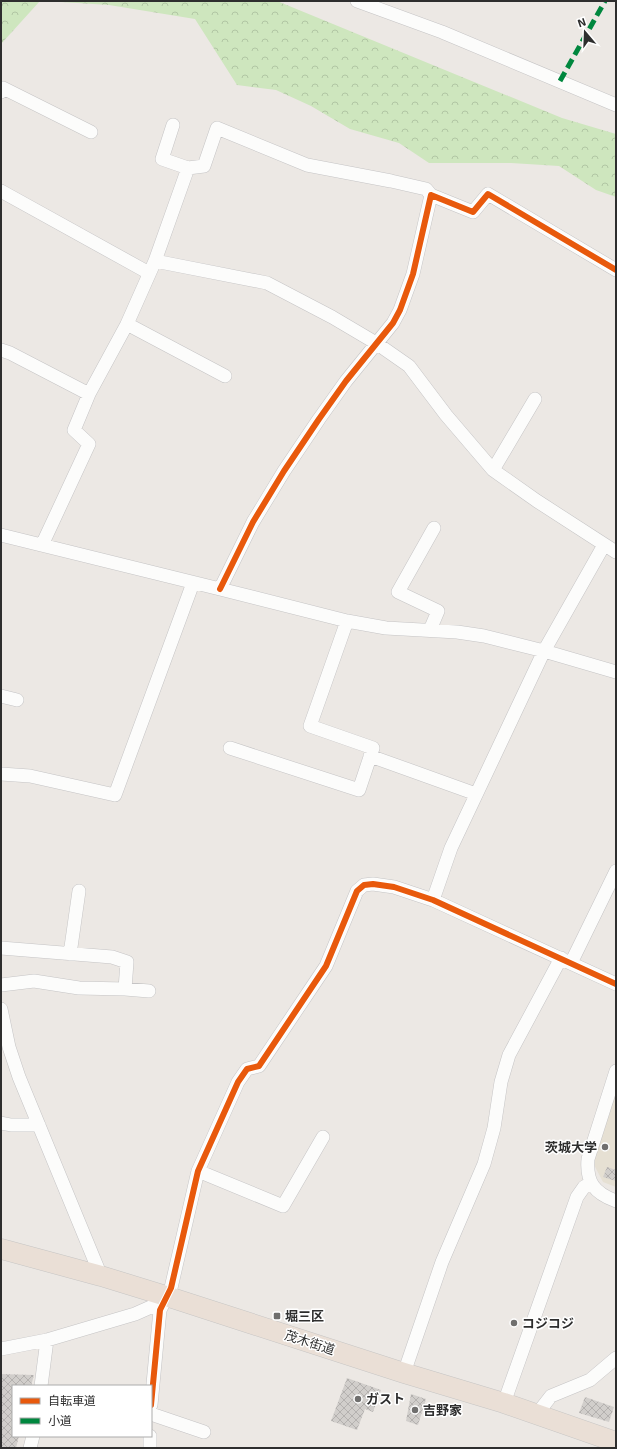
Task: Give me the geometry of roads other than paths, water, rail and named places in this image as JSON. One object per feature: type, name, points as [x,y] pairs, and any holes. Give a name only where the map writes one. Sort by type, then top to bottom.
[{"type":"highway","name":"茂木街道","points":[[1,1250],[101,1276],[166,1296],[404,1373],[504,1403],[616,1442]]},
{"type":"street","points":[[357,1],[442,32],[616,104]]},
{"type":"street","points":[[1,92],[3,88],[91,132]]},
{"type":"street","points":[[173,125],[162,159],[188,168],[204,166],[217,128],[307,165],[426,189],[431,195],[473,212],[488,194],[616,270]]},
{"type":"street","points":[[42,545],[89,444],[74,430],[89,394],[127,324],[155,261],[188,168]]},
{"type":"street","points":[[1,191],[149,273]]},
{"type":"street","points":[[220,588],[253,522],[284,471],[346,381],[393,323],[400,310],[413,274],[431,195]]},
{"type":"street","points":[[155,261],[267,283],[332,317],[376,344],[409,366],[446,415],[493,470],[537,501],[616,552]]},
{"type":"street","points":[[127,324],[225,376]]},
{"type":"street","points":[[1,350],[10,353],[89,394]]},
{"type":"street","points":[[493,470],[536,399]]},
{"type":"street","points":[[430,630],[438,611],[398,592],[434,528]]},
{"type":"street","points":[[1,535],[193,583],[220,588],[347,621],[386,628],[457,632],[484,636],[544,651],[616,672]]},
{"type":"street","points":[[433,900],[451,848],[544,651],[604,545]]},
{"type":"street","points":[[1,774],[30,776],[115,795],[193,583]]},
{"type":"street","points":[[230,748],[359,790],[373,748],[310,726],[347,621]]},
{"type":"street","points":[[1,696],[17,700]]},
{"type":"street","points":[[370,756],[476,794]]},
{"type":"street","points":[[404,1373],[442,1262],[484,1164],[494,1128],[501,1082],[509,1055],[566,960],[616,871]]},
{"type":"street","points":[[152,1392],[158,1317],[166,1296],[171,1288],[198,1171],[238,1082],[247,1069],[259,1066],[326,966],[358,891],[364,885],[373,884],[394,887],[433,900],[616,984]]},
{"type":"street","points":[[70,954],[79,891]]},
{"type":"street","points":[[1,948],[112,957],[127,962],[125,989]]},
{"type":"street","points":[[1,985],[34,981],[79,988],[149,991]]},
{"type":"street","points":[[1,1009],[9,1047],[19,1077],[101,1276]]},
{"type":"street","points":[[616,1071],[588,1159],[587,1167],[593,1188],[606,1198],[616,1201]]},
{"type":"street","points":[[1,1123],[39,1125]]},
{"type":"street","points":[[198,1171],[283,1206],[323,1137]]},
{"type":"street","points":[[504,1403],[577,1197],[584,1187],[591,1183]]},
{"type":"street","points":[[1,1349],[47,1340],[146,1310],[166,1296]]},
{"type":"street","points":[[41,1385],[47,1340]]},
{"type":"street","points":[[537,1414],[551,1396],[590,1380],[616,1358]]},
{"type":"street","points":[[152,1414],[204,1432]]},
{"type":"street","points":[[30,1448],[33,1437]]},
{"type":"street","points":[[150,1437],[150,1448]]},
{"type":"place","name":"茨城大学","points":[[605,1147]]},
{"type":"place","name":"堀三区","points":[[277,1316]]},
{"type":"place","name":"コジコジ","points":[[514,1323]]},
{"type":"place","name":"ガスト","points":[[358,1399]]},
{"type":"place","name":"吉野家","points":[[415,1410]]}]
